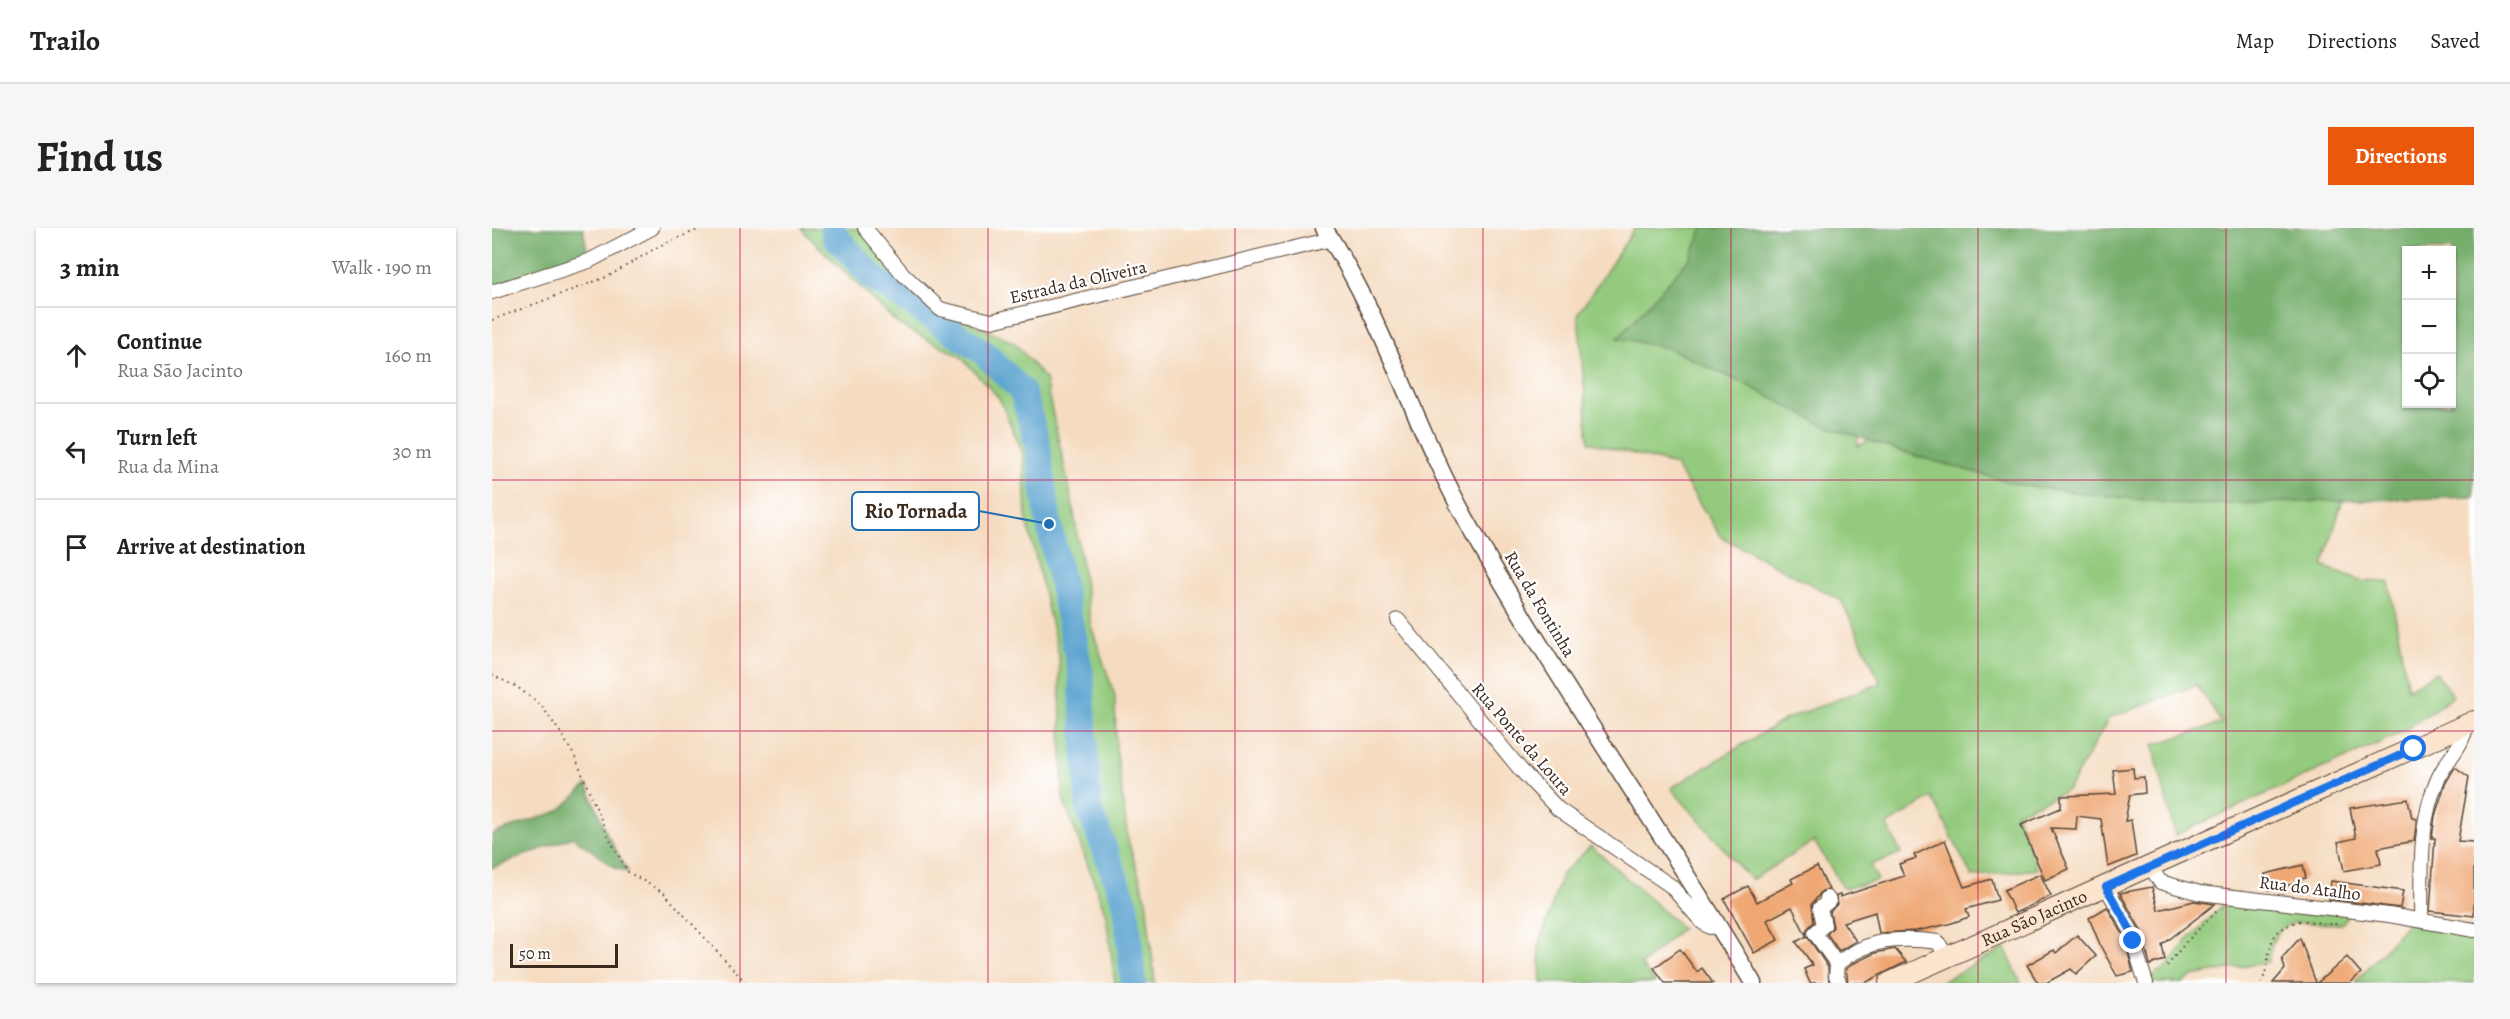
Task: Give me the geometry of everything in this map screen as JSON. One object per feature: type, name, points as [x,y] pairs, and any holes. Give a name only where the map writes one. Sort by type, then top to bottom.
[{"type":"main road","name":"Rua São Jacinto","points":[[1890,983],[2470,722]]},
{"type":"street","points":[[492,292],[589,261],[652,228]]},
{"type":"street","name":"Estrada da Oliveira","points":[[865,228],[903,274],[940,309],[992,321],[1328,234]]},
{"type":"street","name":"Rua da Fontinha","points":[[1328,234],[1351,270],[1467,521],[1521,612],[1753,983]]},
{"type":"street","name":"Rua Ponte da Loura","points":[[1398,620],[1520,769],[1558,809],[1671,886],[1702,922],[1710,927],[1719,926]]},
{"type":"street","points":[[2421,920],[2425,817],[2437,780],[2464,740],[2470,722]]},
{"type":"street","name":"Rua do Atalho","points":[[2151,867],[2160,882],[2200,893],[2421,920],[2474,930]]},
{"type":"street","points":[[2106,887],[2133,934],[2146,983]]},
{"type":"street","points":[[1827,898],[1829,901],[1820,908],[1824,925],[1815,933],[1837,964],[1836,976],[1839,982]]},
{"type":"street","points":[[1837,964],[1854,951],[1878,941],[1912,939],[1938,942],[1947,957]]},
{"type":"path","points":[[492,320],[609,276],[661,245],[702,228]]},
{"type":"path","points":[[492,675],[518,687],[541,705],[560,732],[575,757],[608,836],[628,872],[664,893],[746,983]]},
{"type":"path","points":[[2167,966],[2186,942],[2231,897]]},
{"type":"path","points":[[2261,983],[2266,974],[2271,941],[2282,929],[2299,921],[2323,925],[2342,924],[2351,911]]},
{"type":"green space","points":[[492,228],[583,228],[589,261],[492,291]]},
{"type":"green space","points":[[802,228],[865,228],[940,309],[1015,343],[1045,379],[1072,501],[1091,626],[1115,696],[1116,747],[1128,840],[1146,899],[1155,983],[1115,983],[1106,915],[1063,798],[1059,656],[1026,517],[1023,453],[999,398],[960,356],[899,325]]},
{"type":"green space","points":[[1635,228],[1897,228],[1857,446],[1965,400],[2332,410],[2342,502],[2323,566],[2360,581],[2389,582],[2408,689],[2436,672],[2453,696],[2401,733],[2175,835],[2153,745],[2222,723],[2197,685],[2109,718],[2068,790],[2016,813],[2037,869],[1972,877],[1932,797],[1887,825],[1901,853],[1870,865],[1878,880],[1844,889],[1814,841],[1751,880],[1671,788],[1784,720],[1881,683],[1841,600],[1721,537],[1675,465],[1589,442],[1578,314]]},
{"type":"green space","points":[[1703,228],[2474,228],[2474,497],[2186,505],[2024,486],[1912,455],[1823,425],[1747,385],[1667,348],[1618,338],[1690,258]]},
{"type":"green space","points":[[587,785],[608,836],[628,872],[616,868],[573,837],[492,868],[492,834],[559,811]]},
{"type":"green space","points":[[1591,846],[1682,928],[1641,965],[1655,983],[1541,983],[1539,946],[1562,874]]},
{"type":"green space","points":[[2231,897],[2351,911],[2342,924],[2303,923],[2284,927],[2277,934],[2268,962],[2192,976],[2183,983],[2146,983],[2145,981],[2167,966],[2186,942]]},
{"type":"green space","points":[[2411,919],[2474,930],[2474,983],[2355,983]]},
{"type":"green space","points":[[2005,948],[2021,983],[1939,983]]},
{"type":"building","points":[[2455,767],[2469,777],[2458,841],[2474,842],[2474,916],[2430,911],[2435,838],[2432,838],[2435,816],[2445,784]]},
{"type":"building","points":[[2133,768],[2134,778],[2144,777],[2145,793],[2130,795],[2125,821],[2131,820],[2136,856],[2108,867],[2101,819],[2077,816],[2076,829],[2051,828],[2069,869],[2045,880],[2021,825],[2061,808],[2061,796],[2116,794],[2113,770]]},
{"type":"building","points":[[2408,799],[2412,818],[2417,819],[2414,841],[2378,848],[2381,864],[2344,871],[2338,842],[2356,838],[2350,808]]},
{"type":"building","points":[[1945,840],[1964,887],[1992,879],[1998,900],[1966,909],[1969,917],[1916,931],[1879,933],[1875,912],[1843,922],[1856,941],[1839,951],[1827,934],[1833,927],[1830,912],[1837,904],[1836,896],[1840,895],[1840,897],[1904,876],[1899,864],[1916,858],[1914,855]]},
{"type":"building","points":[[2303,865],[2306,878],[2301,879],[2301,882],[2269,890],[2265,874]]},
{"type":"building","points":[[1817,866],[1829,890],[1822,891],[1812,904],[1814,922],[1807,929],[1806,935],[1792,907],[1767,920],[1778,940],[1754,953],[1724,899],[1748,886],[1757,902],[1793,883],[1791,879]]},
{"type":"building","points":[[2040,874],[2051,896],[2015,913],[2004,890]]},
{"type":"building","points":[[2331,881],[2403,891],[2400,908],[2329,899]]},
{"type":"building","points":[[2152,887],[2158,910],[2194,901],[2215,904],[2162,945],[2165,960],[2150,965],[2141,930],[2120,893]]},
{"type":"building","points":[[2107,907],[2124,936],[2133,972],[2117,976],[2101,947],[2089,918]]},
{"type":"building","points":[[2077,935],[2096,956],[2076,974],[2071,969],[2046,983],[2038,983],[2027,965],[2054,950],[2056,953]]},
{"type":"building","points":[[1807,936],[1828,967],[1829,983],[1810,983],[1804,969],[1813,965],[1796,942]]},
{"type":"building","points":[[2300,938],[2316,983],[2273,983],[2285,969],[2282,958]]},
{"type":"building","points":[[1680,949],[1697,972],[1702,968],[1713,983],[1665,983],[1654,968]]},
{"type":"building","points":[[1895,949],[1906,962],[1865,983],[1848,983],[1846,969],[1854,963],[1875,953]]},
{"type":"building","points":[[2347,957],[2361,973],[2350,983],[2317,983]]},
{"type":"waterway","points":[[833,228],[835,236],[872,277],[983,352],[1022,391],[1037,442],[1049,524],[1081,674],[1089,809],[1126,905],[1133,983]]},
{"type":"place","name":"Rio Tornada","points":[[1049,524]]},
{"type":"route","points":[[2133,941],[2133,934],[2106,887],[2414,749]]}]
